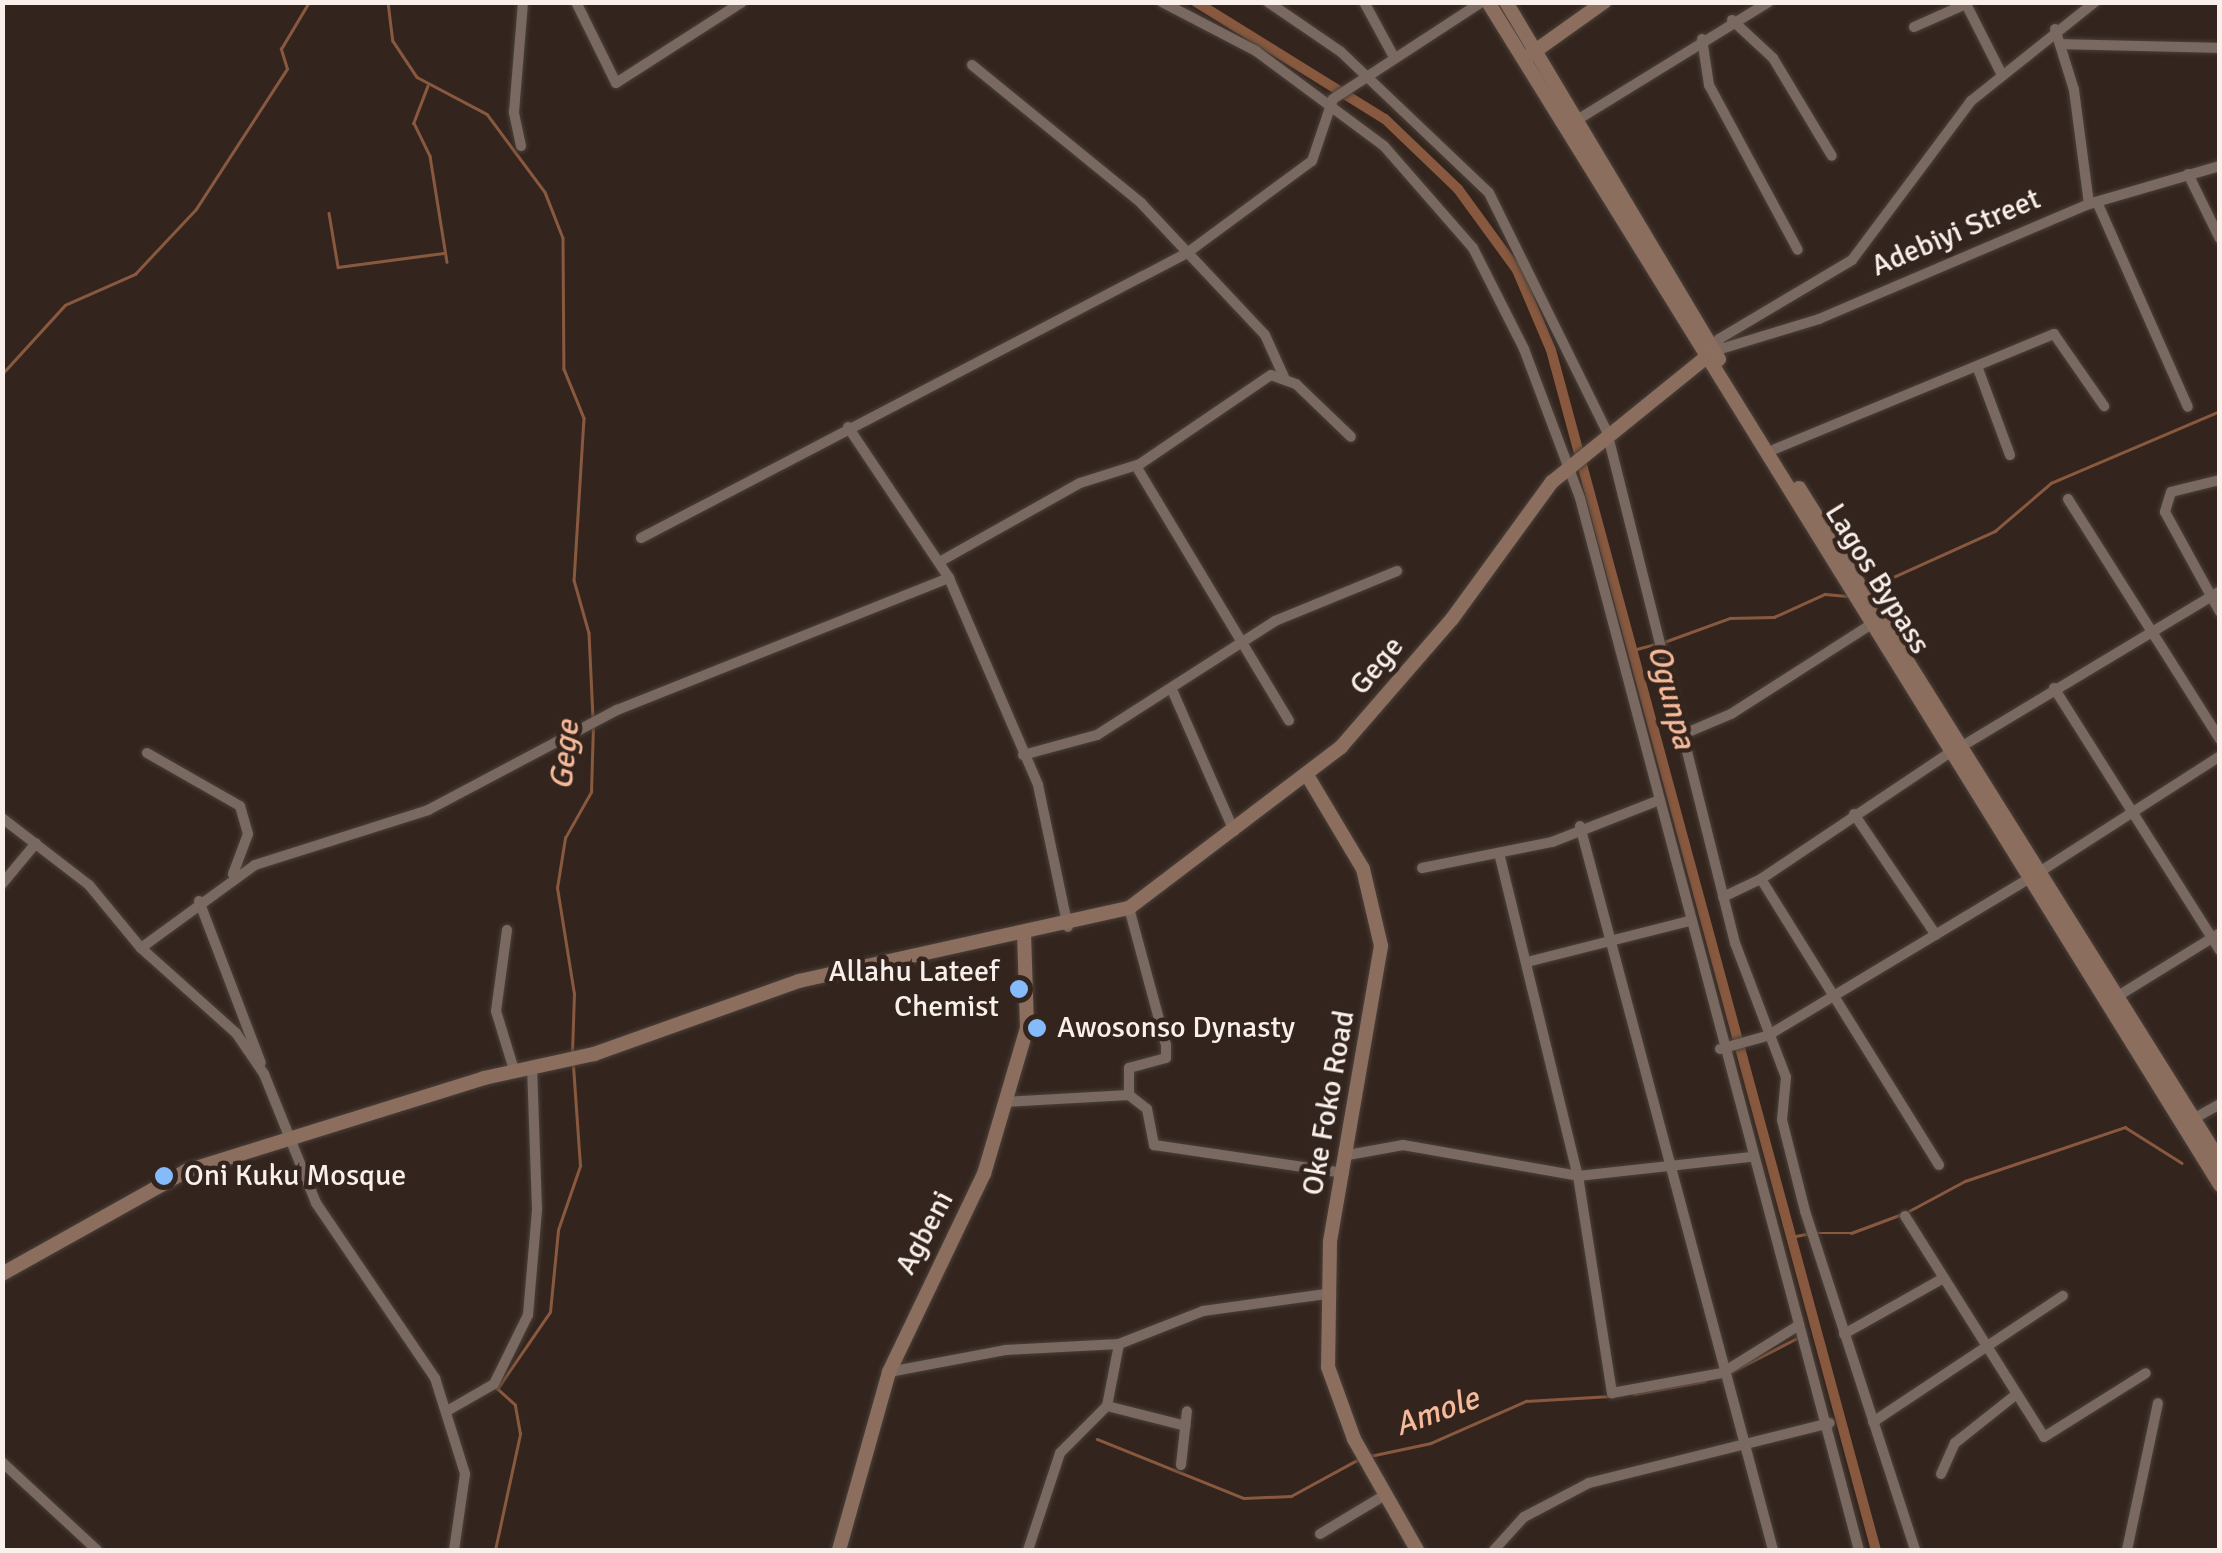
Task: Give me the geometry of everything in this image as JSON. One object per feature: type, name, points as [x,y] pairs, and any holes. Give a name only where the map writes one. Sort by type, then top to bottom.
[{"type":"street","points":[[522,146],[514,112],[523,2]]},
{"type":"street","points":[[576,2],[616,82],[742,2]]},
{"type":"street","points":[[1162,2],[1332,101],[1423,186],[1473,248],[1571,462],[1749,1156],[1830,1423],[1859,1550]]},
{"type":"street","points":[[1268,2],[1436,138],[1509,220],[1603,435],[1723,897],[1764,1037],[1786,1077],[1782,1120],[1844,1334],[1915,1550]]},
{"type":"street","points":[[1364,2],[1394,58]]},
{"type":"street","points":[[641,538],[1187,253],[1312,160],[1332,101],[1485,2]]},
{"type":"street","name":"Lagos Bypass","points":[[1485,2],[1578,120],[1872,624],[1958,748]]},
{"type":"street","name":"Lagos Bypass","points":[[1506,2],[1530,55],[2035,874],[2220,1185]]},
{"type":"street","points":[[1530,55],[1604,2]]},
{"type":"street","points":[[1578,120],[1732,20],[1770,2]]},
{"type":"street","points":[[1713,352],[1719,339],[1852,260],[2000,72],[2095,2]]},
{"type":"street","points":[[1914,27],[1966,4],[2000,72]]},
{"type":"street","points":[[1732,20],[1773,58],[1832,156]]},
{"type":"street","points":[[2054,29],[2061,44],[2092,203],[2188,407]]},
{"type":"street","points":[[1702,39],[1709,85],[1798,250]]},
{"type":"street","points":[[2061,44],[2220,48]]},
{"type":"street","points":[[972,65],[1141,203],[1264,334],[1284,377],[1350,437]]},
{"type":"street","name":"Adebiyi Street","points":[[1713,352],[1819,319],[2092,203],[2220,166]]},
{"type":"street","points":[[2188,174],[2220,239]]},
{"type":"street","points":[[1775,450],[2061,334],[2104,406]]},
{"type":"street","name":"Gege","points":[[2,1274],[150,1185],[298,1143],[514,1070],[594,1054],[799,981],[1068,927],[1129,908],[1307,776],[1380,705],[1571,462],[1713,352]]},
{"type":"street","points":[[1977,366],[2010,456]]},
{"type":"street","points":[[941,561],[1080,482],[1136,466],[1257,379],[1284,377]]},
{"type":"street","points":[[848,427],[949,578],[1051,828],[1068,927]]},
{"type":"street","points":[[1136,466],[1289,722]]},
{"type":"street","points":[[2220,480],[2171,492],[2165,512],[2214,593],[2220,612]]},
{"type":"street","points":[[2068,498],[2220,740]]},
{"type":"street","points":[[1023,755],[1097,735],[1172,692],[1300,607],[1398,571]]},
{"type":"street","points":[[141,948],[232,876],[428,810],[617,710],[949,578]]},
{"type":"street","points":[[1723,897],[1761,879],[1958,748],[2214,593]]},
{"type":"street","points":[[1679,736],[1731,714],[1872,624]]},
{"type":"street","points":[[2054,688],[2131,814],[2215,935],[2220,951]]},
{"type":"street","points":[[1172,692],[1235,832]]},
{"type":"street","points":[[147,753],[240,806],[248,834],[232,876]]},
{"type":"street","points":[[1723,1048],[1764,1037],[1836,996],[2220,756]]},
{"type":"street","name":"Oke Foko Road","points":[[1307,776],[1362,870],[1380,946],[1326,1294],[1328,1367],[1364,1458],[1417,1550]]},
{"type":"street","points":[[1422,868],[1499,853],[1657,801]]},
{"type":"street","points":[[1854,814],[1936,935]]},
{"type":"street","points":[[2,818],[89,885],[141,948],[236,1033],[264,1074]]},
{"type":"street","points":[[1580,826],[1672,1166],[1722,1373],[1773,1550]]},
{"type":"street","points":[[2,884],[36,843]]},
{"type":"street","points":[[1499,853],[1578,1176],[1612,1393],[1722,1373],[1798,1325]]},
{"type":"street","name":"Lagos Bypass","points":[[2035,874],[2118,996],[2220,1162]]},
{"type":"street","points":[[1761,879],[1938,1166]]},
{"type":"street","points":[[199,900],[264,1074],[298,1143],[316,1203],[420,1352],[447,1411],[465,1474],[454,1550]]},
{"type":"street","points":[[1129,908],[1166,1045],[1166,1058],[1129,1068],[1129,1095]]},
{"type":"street","points":[[1527,962],[1689,921]]},
{"type":"street","points":[[507,930],[496,1011],[514,1070]]},
{"type":"street","name":"Agbeni","points":[[839,1550],[889,1372],[965,1226],[1027,1028],[1024,935]]},
{"type":"street","points":[[2118,996],[2215,935]]},
{"type":"street","points":[[447,1411],[494,1384],[528,1315],[538,1209],[532,1066]]},
{"type":"street","points":[[1004,1102],[1129,1095],[1147,1110],[1161,1150],[1345,1173]]},
{"type":"street","points":[[2193,1119],[2220,1104]]},
{"type":"street","points":[[1348,1155],[1403,1145],[1578,1176],[1749,1156]]},
{"type":"street","points":[[1905,1216],[1984,1349],[2044,1437],[2146,1373]]},
{"type":"street","points":[[1844,1334],[1942,1279]]},
{"type":"street","points":[[889,1372],[1004,1350],[1120,1344],[1203,1310],[1326,1294]]},
{"type":"street","points":[[1873,1422],[2062,1296]]},
{"type":"street","points":[[1028,1550],[1060,1453],[1107,1406],[1120,1344]]},
{"type":"street","points":[[1940,1474],[1955,1443],[2014,1396]]},
{"type":"street","points":[[2127,1550],[2158,1403]]},
{"type":"street","points":[[1107,1406],[1186,1426]]},
{"type":"street","points":[[1181,1465],[1187,1411]]},
{"type":"street","points":[[1494,1550],[1524,1517],[1588,1483],[1830,1423]]},
{"type":"street","points":[[2,1462],[97,1550]]},
{"type":"street","points":[[1320,1534],[1385,1495]]},
{"type":"waterway","points":[[2,374],[65,305],[135,274],[196,209],[287,69],[281,49],[309,2]]},
{"type":"waterway","name":"Gege","points":[[388,2],[393,41],[417,77],[487,114],[545,192],[563,238],[564,369],[584,418],[574,580],[589,633],[593,717]]},
{"type":"waterway","name":"Ogunpa","points":[[1196,2],[1385,119],[1458,189],[1517,270],[1551,350],[1876,1550]]},
{"type":"waterway","points":[[428,86],[414,123],[430,156],[447,262]]},
{"type":"waterway","points":[[329,213],[338,267],[443,253]]},
{"type":"waterway","points":[[1867,589],[1995,531],[2051,483],[2220,411]]},
{"type":"waterway","points":[[1664,642],[1730,618],[1774,617],[1825,594],[1850,596]]},
{"type":"waterway","points":[[1633,650],[1656,644]]},
{"type":"waterway","name":"Gege","points":[[572,1053],[574,994],[557,888],[565,838],[591,792],[593,725]]},
{"type":"waterway","name":"Gege","points":[[495,1550],[520,1434],[515,1405],[497,1389],[550,1312],[558,1230],[580,1166],[573,1066]]},
{"type":"waterway","points":[[1909,1211],[1965,1181],[2125,1127],[2182,1163]]},
{"type":"waterway","points":[[1815,1233],[1851,1233],[1902,1214]]},
{"type":"waterway","points":[[1791,1237],[1807,1234]]},
{"type":"waterway","name":"Amole","points":[[1731,1372],[1799,1337]]},
{"type":"waterway","name":"Amole","points":[[1634,1394],[1705,1381]]},
{"type":"waterway","name":"Amole","points":[[1370,1456],[1431,1443],[1526,1401],[1611,1396]]},
{"type":"waterway","name":"Amole","points":[[1097,1439],[1244,1498],[1291,1496],[1357,1460]]},
{"type":"place","name":"Allahu Lateef Chemist","points":[[1019,989]]},
{"type":"place","name":"Awosonso Dynasty","points":[[1037,1028]]},
{"type":"place","name":"Oni Kuku Mosque","points":[[164,1176]]}]
